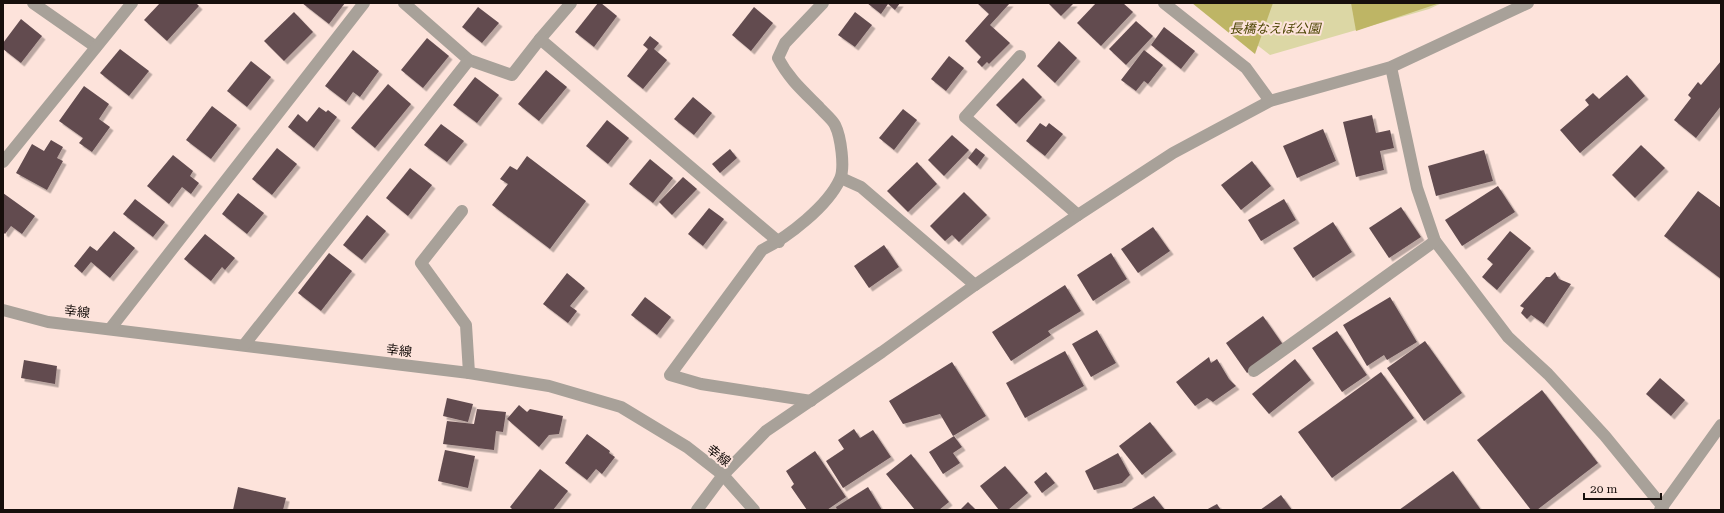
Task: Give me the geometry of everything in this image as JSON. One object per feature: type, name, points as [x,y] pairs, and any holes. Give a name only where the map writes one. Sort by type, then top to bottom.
[{"type":"street","points":[[33,3],[96,47]]},
{"type":"street","points":[[3,162],[132,3]]},
{"type":"street","points":[[110,330],[364,3]]},
{"type":"street","points":[[404,3],[469,60],[512,74],[571,3]]},
{"type":"street","points":[[811,401],[701,384],[670,375],[762,250],[779,242],[805,221],[829,195],[841,178],[842,151],[835,125],[787,74],[778,58],[785,43],[823,3]]},
{"type":"street","points":[[1164,3],[1246,68],[1270,101]]},
{"type":"street","points":[[697,510],[723,475],[766,431],[811,401],[974,285],[1173,153],[1270,101],[1390,67],[1449,41],[1528,3]]},
{"type":"street","points":[[540,39],[779,242]]},
{"type":"street","points":[[1020,56],[965,117],[1078,215]]},
{"type":"street","points":[[244,345],[469,60]]},
{"type":"street","points":[[1390,67],[1417,188],[1435,241],[1508,337],[1548,374],[1606,436],[1662,508],[1721,425]]},
{"type":"street","points":[[841,178],[861,187],[974,285]]},
{"type":"street","points":[[462,211],[420,262],[466,324],[469,373]]},
{"type":"street","points":[[1254,371],[1435,241]]},
{"type":"street","name":"幸線","points":[[3,310],[48,322],[469,373],[549,386],[621,407],[687,447],[723,475],[754,510]]},
{"type":"green space","name":"長橋なえぼ公園","points":[[1203,3],[1442,3],[1429,9],[1270,55]]},
{"type":"shaded area","points":[[1192,3],[1273,3],[1255,54]]},
{"type":"shaded area","points":[[1351,3],[1440,3],[1356,31]]},
{"type":"building","points":[[160,3],[196,3],[199,6],[167,41],[144,20]]},
{"type":"building","points":[[302,3],[345,3],[329,24]]},
{"type":"building","points":[[598,3],[601,3],[617,16],[594,47],[575,32]]},
{"type":"building","points":[[867,3],[900,3],[895,10],[888,4],[881,14]]},
{"type":"building","points":[[977,3],[1010,3],[990,25],[1010,43],[989,64],[987,62],[982,67],[977,62],[981,57],[965,41],[989,14]]},
{"type":"building","points":[[1048,3],[1074,3],[1061,16]]},
{"type":"building","points":[[1096,3],[1123,3],[1133,12],[1101,46],[1077,23]]},
{"type":"building","points":[[478,7],[499,23],[482,43],[462,27]]},
{"type":"building","points":[[754,7],[773,23],[751,51],[732,35]]},
{"type":"building","points":[[294,12],[313,32],[284,61],[264,41]]},
{"type":"building","points":[[855,12],[872,25],[855,47],[838,35]]},
{"type":"building","points":[[21,19],[42,36],[21,63],[3,49],[3,43]]},
{"type":"building","points":[[1136,21],[1153,36],[1126,65],[1109,49]]},
{"type":"building","points":[[1164,27],[1195,51],[1181,69],[1151,45]]},
{"type":"building","points":[[650,36],[659,43],[654,49],[667,60],[643,89],[627,76],[648,49],[643,45]]},
{"type":"building","points":[[427,38],[449,56],[423,88],[401,70]]},
{"type":"building","points":[[1059,41],[1077,58],[1055,83],[1037,66]]},
{"type":"building","points":[[120,49],[149,71],[129,96],[100,73]]},
{"type":"building","points":[[353,50],[379,71],[360,97],[353,92],[346,102],[325,86]]},
{"type":"building","points":[[1144,50],[1163,65],[1148,84],[1144,81],[1136,91],[1121,80]]},
{"type":"building","points":[[949,56],[964,68],[946,91],[931,79]]},
{"type":"building","points":[[251,61],[271,77],[247,107],[227,91]]},
{"type":"building","points":[[1721,61],[1721,106],[1696,138],[1674,120],[1691,98],[1688,95],[1698,82],[1701,85]]},
{"type":"building","points":[[546,70],[567,87],[539,121],[518,104]]},
{"type":"building","points":[[1627,75],[1645,96],[1580,153],[1560,130],[1589,105],[1585,100],[1593,93],[1599,99]]},
{"type":"building","points":[[475,77],[499,95],[477,123],[453,105]]},
{"type":"building","points":[[1023,78],[1042,97],[1016,124],[996,105]]},
{"type":"building","points":[[388,84],[411,104],[375,148],[351,128]]},
{"type":"building","points":[[84,86],[109,104],[99,119],[110,127],[92,152],[79,143],[83,138],[59,121]]},
{"type":"building","points":[[693,97],[712,113],[694,135],[674,119]]},
{"type":"building","points":[[212,106],[237,125],[211,159],[186,140]]},
{"type":"building","points":[[319,107],[326,112],[328,110],[337,117],[314,148],[288,127],[298,114],[307,122]]},
{"type":"building","points":[[903,109],[917,120],[894,150],[879,138]]},
{"type":"building","points":[[1372,115],[1376,133],[1390,130],[1394,148],[1380,151],[1384,170],[1356,177],[1343,122]]},
{"type":"building","points":[[607,120],[629,138],[608,164],[586,146]]},
{"type":"building","points":[[1040,123],[1046,127],[1049,123],[1063,134],[1045,156],[1026,141]]},
{"type":"building","points":[[441,124],[464,141],[447,162],[424,145]]},
{"type":"building","points":[[1323,129],[1336,161],[1297,178],[1283,146]]},
{"type":"building","points":[[952,135],[969,150],[944,176],[928,160]]},
{"type":"building","points":[[51,140],[63,147],[57,158],[63,161],[47,190],[16,173],[32,144],[44,151]]},
{"type":"building","points":[[1641,145],[1665,168],[1635,198],[1612,175]]},
{"type":"building","points":[[277,148],[297,164],[272,195],[252,179]]},
{"type":"building","points":[[976,148],[985,155],[977,166],[968,158]]},
{"type":"building","points":[[730,149],[737,158],[720,173],[712,164]]},
{"type":"building","points":[[1484,150],[1493,181],[1436,196],[1428,166]]},
{"type":"building","points":[[173,155],[193,171],[190,176],[199,183],[191,194],[182,187],[169,204],[147,186]]},
{"type":"building","points":[[527,156],[586,201],[550,249],[492,205],[508,184],[500,179],[510,166],[517,170]]},
{"type":"building","points":[[650,159],[673,178],[653,203],[629,184]]},
{"type":"building","points":[[1252,161],[1271,186],[1241,210],[1221,185]]},
{"type":"building","points":[[917,162],[937,184],[908,212],[887,191]]},
{"type":"building","points":[[410,168],[432,185],[408,216],[386,198]]},
{"type":"building","points":[[683,177],[697,189],[672,215],[659,202]]},
{"type":"building","points":[[1498,186],[1515,212],[1462,246],[1445,220]]},
{"type":"building","points":[[1698,191],[1721,208],[1721,279],[1664,236]]},
{"type":"building","points":[[964,192],[987,215],[959,242],[952,235],[945,241],[930,226]]},
{"type":"building","points":[[3,193],[35,216],[22,234],[11,226],[5,234],[3,232]]},
{"type":"building","points":[[238,193],[264,213],[247,234],[222,214]]},
{"type":"building","points":[[135,199],[165,222],[153,237],[123,214]]},
{"type":"building","points":[[1284,199],[1296,220],[1261,241],[1248,220]]},
{"type":"building","points":[[1401,207],[1421,237],[1389,258],[1369,228]]},
{"type":"building","points":[[709,208],[724,219],[703,246],[688,234]]},
{"type":"building","points":[[367,215],[386,231],[362,260],[343,245]]},
{"type":"building","points":[[1333,222],[1352,252],[1313,278],[1293,248]]},
{"type":"building","points":[[1153,227],[1170,251],[1138,273],[1121,249]]},
{"type":"building","points":[[114,231],[135,248],[110,278],[91,262],[82,273],[74,266],[90,246],[97,251]]},
{"type":"building","points":[[1510,231],[1531,248],[1497,290],[1482,277],[1493,264],[1487,259]]},
{"type":"building","points":[[205,234],[235,258],[225,270],[222,267],[211,281],[184,259]]},
{"type":"building","points":[[884,245],[899,267],[869,288],[854,266]]},
{"type":"building","points":[[329,253],[352,271],[321,311],[298,293]]},
{"type":"building","points":[[1111,253],[1127,279],[1093,301],[1077,275]]},
{"type":"building","points":[[1555,272],[1559,279],[1571,284],[1544,324],[1531,315],[1527,319],[1521,313],[1524,308],[1520,306],[1546,277],[1550,277]]},
{"type":"building","points":[[567,273],[585,288],[570,306],[577,311],[568,323],[543,304]]},
{"type":"building","points":[[1065,285],[1081,311],[1048,331],[1051,335],[1011,361],[992,332]]},
{"type":"building","points":[[645,297],[671,317],[657,335],[631,315]]},
{"type":"building","points":[[1390,297],[1417,342],[1387,360],[1384,355],[1367,366],[1343,325]]},
{"type":"building","points":[[1263,316],[1284,346],[1247,373],[1226,343]]},
{"type":"building","points":[[1097,330],[1116,363],[1091,377],[1072,344]]},
{"type":"building","points":[[1337,331],[1367,375],[1342,392],[1312,348]]},
{"type":"building","points":[[1425,341],[1462,393],[1424,421],[1387,368]]},
{"type":"building","points":[[1065,351],[1084,386],[1025,418],[1006,383]]},
{"type":"building","points":[[1209,357],[1211,363],[1217,359],[1229,379],[1236,386],[1213,402],[1207,398],[1195,406],[1176,382]]},
{"type":"building","points":[[1295,359],[1311,380],[1269,414],[1252,394]]},
{"type":"building","points":[[24,360],[57,366],[55,384],[21,378]]},
{"type":"building","points":[[952,362],[986,416],[953,436],[940,414],[903,424],[889,401]]},
{"type":"building","points":[[1381,372],[1414,418],[1332,478],[1298,432]]},
{"type":"building","points":[[1660,378],[1685,400],[1671,416],[1646,394]]},
{"type":"building","points":[[1542,390],[1598,463],[1537,510],[1531,510],[1477,440]]},
{"type":"building","points":[[447,398],[473,404],[468,422],[443,416]]},
{"type":"building","points":[[519,405],[527,412],[530,409],[563,416],[559,434],[549,435],[539,447],[507,419]]},
{"type":"building","points":[[477,409],[506,412],[503,432],[496,431],[494,450],[443,444],[447,421],[474,424]]},
{"type":"building","points":[[1150,422],[1173,451],[1142,475],[1119,446]]},
{"type":"building","points":[[854,429],[860,438],[873,430],[891,457],[843,488],[826,461],[844,449],[838,440]]},
{"type":"building","points":[[587,434],[610,451],[609,453],[615,457],[602,474],[596,469],[587,480],[565,463]]},
{"type":"building","points":[[954,436],[962,447],[953,453],[960,463],[943,474],[929,452]]},
{"type":"building","points":[[445,450],[475,456],[468,488],[438,481]]},
{"type":"building","points":[[815,451],[846,497],[827,510],[807,510],[791,487],[794,484],[786,471]]},
{"type":"building","points":[[1118,453],[1130,475],[1122,483],[1094,490],[1085,471]]},
{"type":"building","points":[[911,454],[949,502],[939,510],[915,510],[886,474]]},
{"type":"building","points":[[1005,466],[1028,493],[1008,510],[999,510],[980,486]]},
{"type":"building","points":[[540,469],[568,491],[553,510],[513,510],[510,507]]},
{"type":"building","points":[[1453,471],[1481,510],[1399,510]]},
{"type":"building","points":[[1046,472],[1055,483],[1042,493],[1034,482]]},
{"type":"building","points":[[238,487],[286,498],[283,510],[233,510]]},
{"type":"building","points":[[868,487],[882,510],[837,510],[836,507]]},
{"type":"building","points":[[1281,495],[1292,510],[1260,510]]},
{"type":"building","points":[[1154,496],[1165,510],[1130,510]]},
{"type":"building","points":[[968,502],[976,510],[960,510]]},
{"type":"building","points":[[1217,504],[1221,510],[1206,510]]}]
